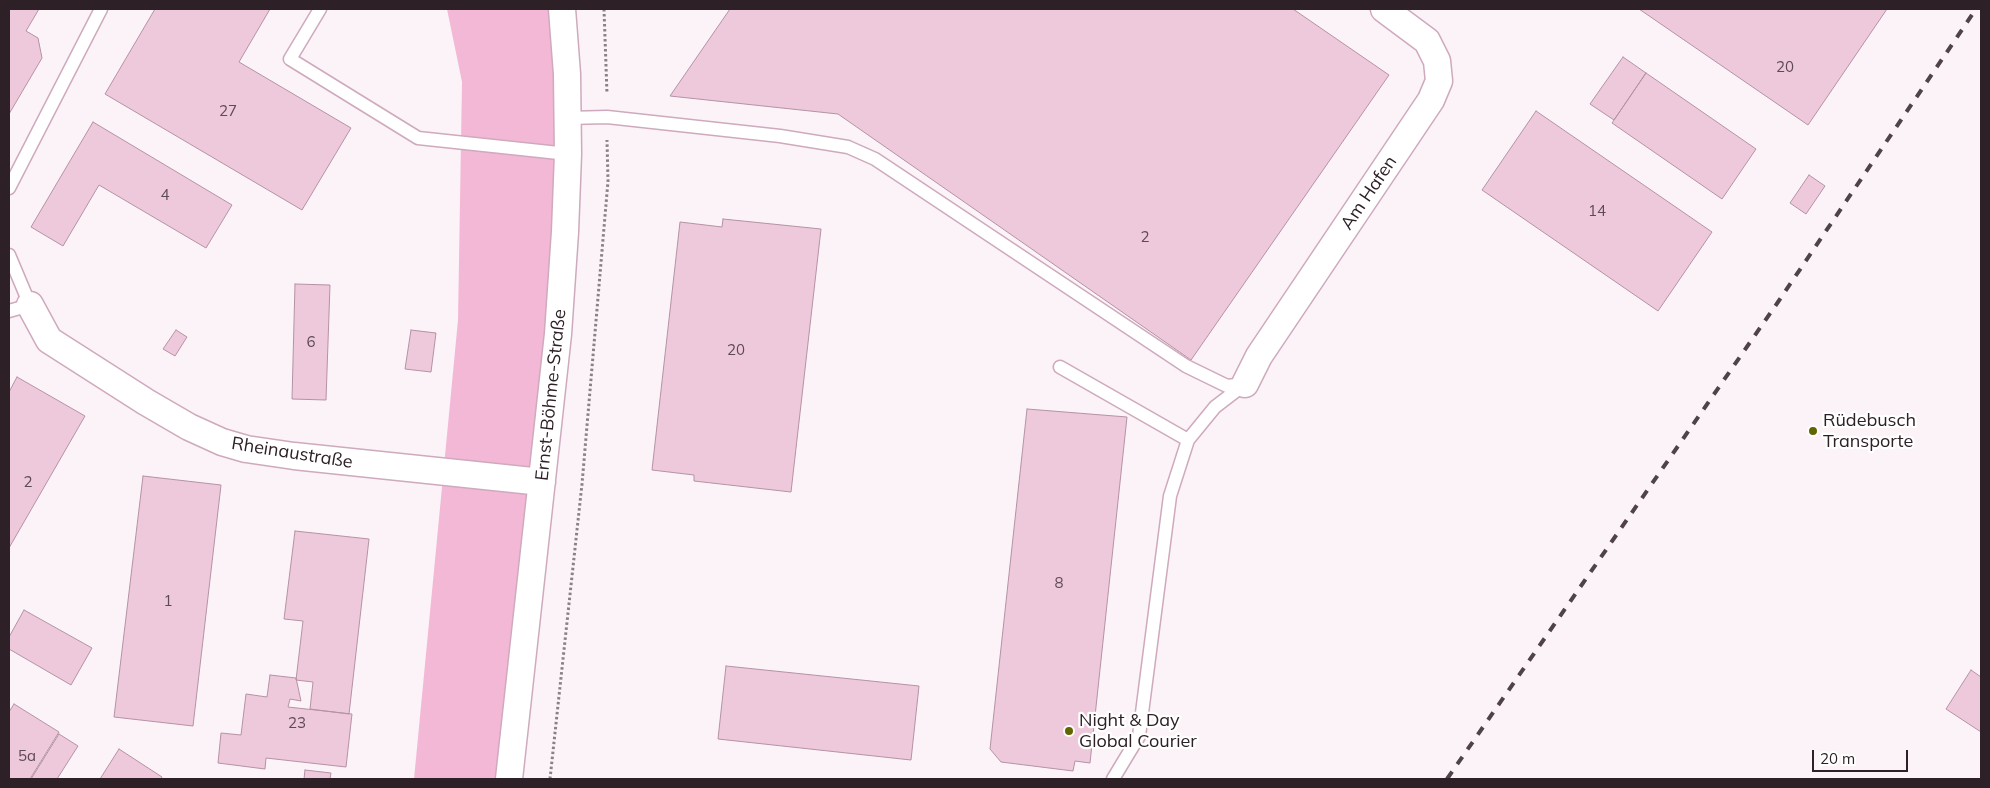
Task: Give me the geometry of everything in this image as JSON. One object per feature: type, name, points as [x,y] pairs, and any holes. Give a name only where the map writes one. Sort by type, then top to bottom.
[{"type":"street","name":"Ernst-Böhme-Straße","points":[[509,779],[558,325],[568,154],[562,9]]},
{"type":"street","name":"Am Hafen","points":[[1245,384],[1259,356],[1431,100],[1439,81],[1438,61],[1427,41],[1384,9]]},
{"type":"street","name":"Rheinaustraße","points":[[19,308],[49,340],[146,402],[189,427],[222,442],[246,449],[294,456],[542,482]]},
{"type":"lane","points":[[9,188],[101,9]]},
{"type":"lane","points":[[320,9],[290,59],[418,138],[568,154]]},
{"type":"lane","points":[[568,118],[607,117],[780,136],[848,147],[875,159],[1186,366],[1228,386],[1245,384]]},
{"type":"lane","points":[[9,255],[19,308]]},
{"type":"lane","points":[[1060,367],[1188,440]]},
{"type":"lane","points":[[1113,779],[1139,736],[1170,496],[1188,440],[1215,407],[1245,384]]},
{"type":"path","points":[[550,779],[583,475],[608,182],[604,9]]},
{"type":"shaded area","points":[[447,9],[562,9],[568,166],[508,779],[414,779],[458,320],[462,82]]},
{"type":"building","points":[[9,9],[39,9],[26,31],[38,38],[42,58],[9,114]]},
{"type":"building","points":[[155,9],[270,9],[239,62],[351,128],[302,210],[105,94]]},
{"type":"building","points":[[730,9],[1293,9],[1389,75],[1191,360],[838,114],[670,96]]},
{"type":"building","points":[[1639,9],[1887,9],[1808,125]]},
{"type":"building","points":[[1623,57],[1646,73],[1614,120],[1590,104]]},
{"type":"building","points":[[1646,73],[1756,149],[1722,199],[1612,123]]},
{"type":"building","points":[[1536,111],[1712,232],[1658,311],[1482,190]]},
{"type":"building","points":[[93,122],[232,205],[206,248],[99,185],[63,246],[31,227]]},
{"type":"building","points":[[1809,175],[1825,186],[1806,214],[1790,203]]},
{"type":"building","points":[[723,219],[821,229],[791,492],[694,481],[694,475],[652,470],[680,222],[722,227]]},
{"type":"building","points":[[295,284],[330,285],[326,400],[292,399]]},
{"type":"building","points":[[176,330],[187,337],[175,356],[163,349]]},
{"type":"building","points":[[411,330],[436,333],[431,372],[405,369]]},
{"type":"building","points":[[17,377],[85,416],[9,548],[9,392]]},
{"type":"building","points":[[1027,409],[1127,417],[1090,763],[1075,761],[1073,771],[1001,762],[990,749]]},
{"type":"building","points":[[143,476],[221,485],[193,726],[114,717]]},
{"type":"building","points":[[295,531],[369,539],[349,714],[310,709],[313,682],[296,680],[303,621],[284,619]]},
{"type":"building","points":[[24,610],[92,648],[71,685],[9,649],[9,637]]},
{"type":"building","points":[[726,666],[919,686],[911,760],[718,739]]},
{"type":"building","points":[[1971,670],[1981,677],[1981,732],[1946,709]]},
{"type":"building","points":[[270,675],[296,678],[301,701],[290,699],[288,707],[352,714],[346,767],[266,758],[265,769],[218,763],[221,733],[241,735],[246,694],[267,697]]},
{"type":"building","points":[[14,704],[59,732],[30,779],[9,779],[9,712]]},
{"type":"building","points":[[59,734],[78,746],[57,779],[31,779]]},
{"type":"building","points":[[119,749],[162,777],[161,779],[100,779]]},
{"type":"building","points":[[305,770],[331,773],[330,779],[304,779]]},
{"type":"railway","points":[[1447,779],[1778,302],[1976,9]]},
{"type":"place","name":"Rüdebusch Transporte","points":[[1813,431]]},
{"type":"place","name":"Night & Day Global Courier","points":[[1069,731]]}]
